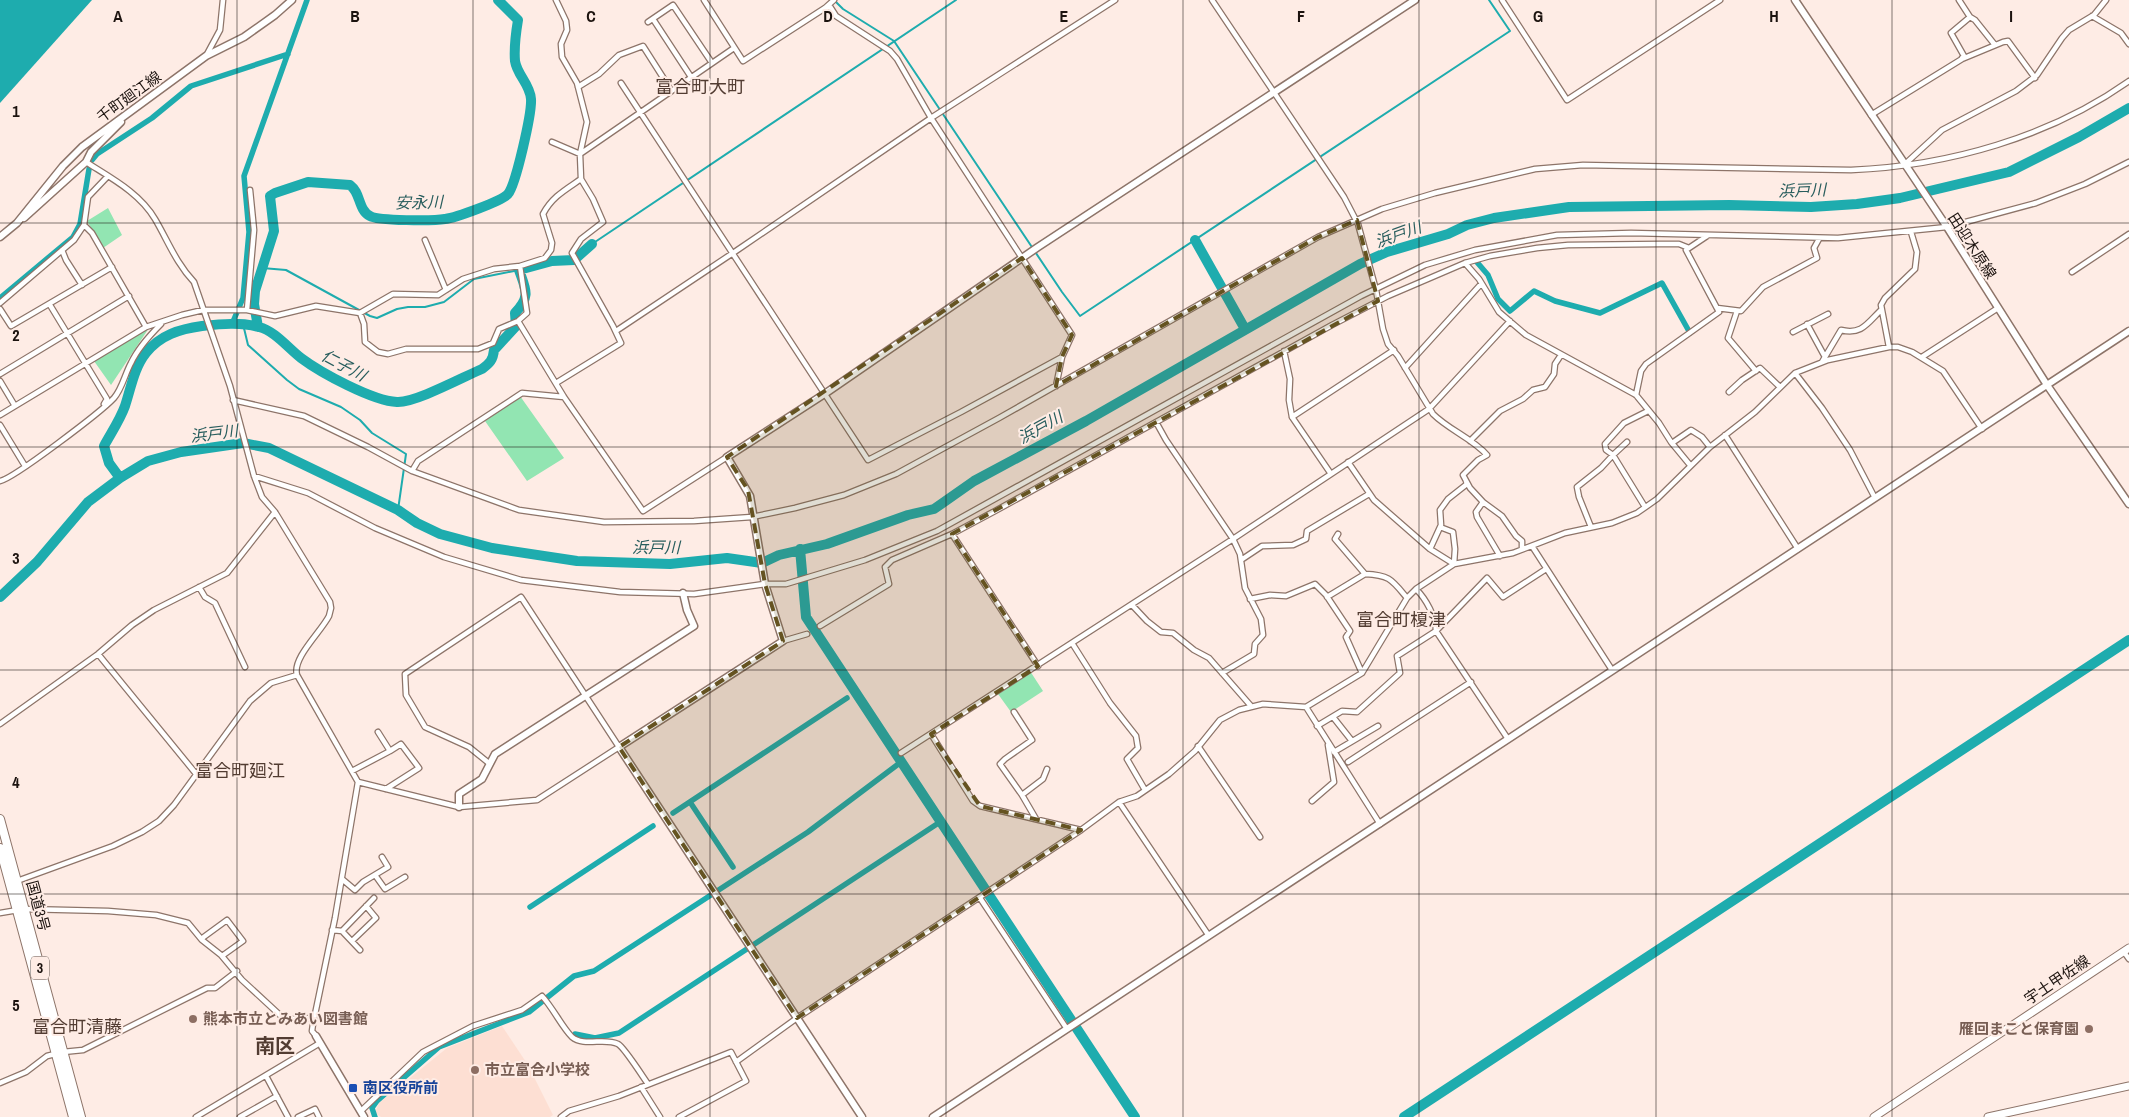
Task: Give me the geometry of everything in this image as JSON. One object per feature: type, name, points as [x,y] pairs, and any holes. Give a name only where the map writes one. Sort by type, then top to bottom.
[{"type":"highway","name":"国道3号","points":[[0,818],[18,881],[20,910]]},
{"type":"highway","name":"国道3号","points":[[0,848],[20,910],[59,1053],[73,1117]]},
{"type":"highway","name":"国道3号","points":[[59,1053],[81,1117]]},
{"type":"main road","name":"宇土甲佐線","points":[[1874,1117],[2127,950]]},
{"type":"main road","points":[[1988,1117],[2129,1086]]},
{"type":"street","points":[[206,56],[220,30],[223,0]]},
{"type":"street","name":"千町廻江線","points":[[0,237],[17,223],[72,157],[130,111],[206,56],[244,37],[275,16],[292,0]]},
{"type":"street","points":[[556,0],[566,21],[567,30],[561,44],[562,57],[578,87],[587,122],[580,154],[581,179],[593,198],[603,222],[581,239],[572,253],[621,343],[556,383]]},
{"type":"street","points":[[704,0],[743,61],[834,0]]},
{"type":"street","points":[[616,331],[733,254],[952,104],[1115,0]]},
{"type":"street","points":[[1212,0],[1324,166],[1356,220],[1376,290],[1388,344],[1394,350],[1429,409],[1440,421],[1487,455],[1478,460],[1463,475]]},
{"type":"street","points":[[518,320],[564,397],[643,511],[826,393],[1038,247],[1415,0]]},
{"type":"street","points":[[1502,0],[1567,100],[1720,0]]},
{"type":"street","name":"田迎木原線","points":[[1795,0],[1946,227],[2047,385],[2129,504]]},
{"type":"street","points":[[1959,0],[1970,17],[1995,45]]},
{"type":"street","points":[[1904,165],[1942,130],[2016,91],[2034,78],[2043,69],[2052,52],[2066,34],[2092,16],[2106,0]]},
{"type":"street","points":[[648,22],[673,5],[712,63]]},
{"type":"street","points":[[829,5],[836,16],[890,51],[897,59],[931,118],[1024,257],[1072,335],[1062,357],[1056,386]]},
{"type":"street","points":[[2092,16],[2121,33],[2129,44]]},
{"type":"street","points":[[1962,59],[1964,56],[1951,33],[1970,17]]},
{"type":"street","points":[[653,19],[691,77]]},
{"type":"street","points":[[1871,115],[1962,59],[2008,41],[2034,78]]},
{"type":"street","points":[[578,87],[599,74],[619,56],[643,46],[671,90]]},
{"type":"street","points":[[580,154],[734,48]]},
{"type":"street","points":[[233,400],[304,416],[412,471],[519,510],[595,521],[694,521],[752,517],[816,503],[862,489],[936,454],[1318,237],[1356,220],[1435,192],[1535,169],[1583,165],[1884,169],[1962,155],[2026,134],[2075,113],[2106,97],[2129,81]]},
{"type":"street","points":[[621,83],[826,393],[868,460],[1062,357]]},
{"type":"street","points":[[17,223],[32,212],[86,162],[91,152],[130,111]]},
{"type":"street","points":[[552,142],[580,154]]},
{"type":"street","points":[[86,162],[128,190],[143,203],[155,218],[183,270],[194,282],[230,386],[254,476],[262,497],[275,512],[330,602],[331,608],[324,627],[298,660],[295,668],[297,675],[358,782],[342,879],[312,1031],[362,1114],[423,1052],[473,1026],[522,1010],[542,996],[572,1037],[579,1040],[612,1042],[620,1045],[648,1084]]},
{"type":"street","points":[[254,476],[308,493],[375,528],[444,557],[521,580],[620,592],[694,594],[765,584],[786,584],[895,549],[937,531],[1376,290],[1425,265],[1475,250],[1557,235],[1819,238],[1911,232],[1946,227],[2036,203],[2085,184],[2129,162]]},
{"type":"street","points":[[0,303],[74,240],[84,224],[88,197],[108,176]]},
{"type":"street","points":[[0,415],[146,327],[163,323],[182,314],[203,310],[247,310],[275,316],[316,306],[360,313],[394,294],[438,295],[463,279],[494,269],[520,266],[545,258],[551,250],[552,243],[543,214],[550,202],[558,194],[581,179]]},
{"type":"street","points":[[247,310],[254,230],[250,190]]},
{"type":"street","points":[[84,224],[88,227],[146,327]]},
{"type":"street","points":[[1822,362],[1841,330],[1856,332],[1866,327],[1880,311],[1885,298],[1914,269],[1917,252],[1915,240],[1911,232]]},
{"type":"street","points":[[2072,272],[2129,234]]},
{"type":"street","points":[[1636,394],[1641,371],[1646,364],[1719,312],[1686,250],[1708,236]]},
{"type":"street","points":[[1718,308],[1741,312],[1762,287],[1816,258],[1814,248],[1819,238]]},
{"type":"street","points":[[425,240],[446,290]]},
{"type":"street","points":[[820,626],[889,584],[885,567],[892,560],[952,534],[1284,350],[1378,301],[1466,263],[1490,256],[1568,245],[1679,244],[1689,248]]},
{"type":"street","points":[[62,250],[82,285]]},
{"type":"street","points":[[1466,263],[1499,312],[1526,336],[1636,394],[1690,465]]},
{"type":"street","points":[[360,313],[364,324],[365,342],[378,352],[388,354],[406,349],[478,349],[494,343],[500,330],[527,313],[528,306],[520,266]]},
{"type":"street","points":[[0,309],[11,326],[50,305],[112,267]]},
{"type":"street","points":[[1405,368],[1481,284]]},
{"type":"street","points":[[0,374],[129,296]]},
{"type":"street","points":[[50,305],[107,399],[101,408]]},
{"type":"street","points":[[1922,358],[1998,308]]},
{"type":"street","points":[[1737,311],[1728,338],[1756,371]]},
{"type":"street","points":[[1880,311],[1889,347]]},
{"type":"street","points":[[1793,332],[1828,314]]},
{"type":"street","points":[[901,753],[992,693],[1002,689],[1072,644],[1429,409],[1510,321]]},
{"type":"street","points":[[0,481],[75,431],[115,397],[141,346],[163,323]]},
{"type":"street","points":[[1807,324],[1825,357]]},
{"type":"street","points":[[934,1117],[2129,331]]},
{"type":"street","points":[[736,1062],[797,1018],[982,897],[1119,802],[1137,796],[1183,763],[1220,720],[1250,706],[1278,704],[1306,707],[1362,673],[1407,598],[1416,589],[1454,564],[1500,556],[1565,533],[1612,523],[1637,513],[1657,499],[1690,465],[1755,412],[1795,373],[1822,362],[1889,347],[1898,347],[1912,352],[1943,371],[1982,429]]},
{"type":"street","points":[[1284,350],[1290,379],[1289,400],[1292,417],[1330,474]]},
{"type":"street","points":[[1292,417],[1394,350]]},
{"type":"street","points":[[1470,441],[1500,411],[1522,399],[1533,390],[1550,382],[1556,368],[1555,364],[1561,355]]},
{"type":"street","points":[[1729,392],[1760,368],[1780,387]]},
{"type":"street","points":[[1795,373],[1822,408],[1850,450],[1875,498]]},
{"type":"street","points":[[0,381],[15,406]]},
{"type":"street","points":[[412,471],[418,461],[522,393],[564,397]]},
{"type":"street","points":[[1645,507],[1613,455],[1606,450],[1605,444],[1624,423],[1648,410]]},
{"type":"street","points":[[1156,422],[1166,440],[1233,539],[1241,560],[1245,588],[1261,619],[1263,635],[1256,644],[1254,654],[1222,673]]},
{"type":"street","points":[[0,425],[24,466]]},
{"type":"street","points":[[1672,443],[1691,430],[1702,437],[1710,447]]},
{"type":"street","points":[[1725,435],[1798,549]]},
{"type":"street","points":[[1591,527],[1579,496],[1578,487],[1601,468],[1627,442]]},
{"type":"street","points":[[727,456],[748,490],[765,584],[783,640]]},
{"type":"street","points":[[1348,462],[1374,500],[1393,519],[1417,536],[1430,549],[1454,564]]},
{"type":"street","points":[[1463,475],[1470,488],[1483,502],[1502,516],[1516,536],[1522,541],[1522,549]]},
{"type":"street","points":[[1430,549],[1440,527],[1440,510],[1448,499],[1467,484],[1463,475]]},
{"type":"street","points":[[1241,560],[1262,546],[1293,545],[1306,539],[1307,531],[1370,494]]},
{"type":"street","points":[[1483,502],[1476,512],[1477,517],[1500,556]]},
{"type":"street","points":[[0,724],[98,654],[132,625],[154,610],[227,573],[275,512]]},
{"type":"street","points":[[1440,527],[1453,532],[1456,549],[1454,564]]},
{"type":"street","points":[[952,534],[1038,666]]},
{"type":"street","points":[[1338,534],[1335,539],[1365,574]]},
{"type":"street","points":[[1532,546],[1612,670]]},
{"type":"street","points":[[1317,726],[1342,712],[1357,712],[1400,672],[1397,656],[1436,631],[1487,578],[1503,597],[1546,569]]},
{"type":"street","points":[[1327,597],[1365,574],[1391,578],[1407,598]]},
{"type":"street","points":[[1250,599],[1270,595],[1286,596],[1315,584],[1327,597],[1350,631],[1346,637],[1362,673]]},
{"type":"street","points":[[199,587],[205,597],[214,603],[245,668]]},
{"type":"street","points":[[1416,589],[1426,602],[1436,623],[1436,631],[1508,739]]},
{"type":"street","points":[[460,807],[459,794],[482,779],[495,754],[694,626],[687,610],[683,593]]},
{"type":"street","points":[[490,764],[469,747],[426,727],[406,695],[405,674],[520,597],[862,1117]]},
{"type":"street","points":[[1132,604],[1146,620],[1161,632],[1173,632],[1194,650],[1210,658],[1222,673],[1228,677],[1250,706]]},
{"type":"street","points":[[358,782],[460,807],[537,800],[783,640],[807,634]]},
{"type":"street","points":[[1072,644],[1110,703],[1136,736],[1138,748],[1127,759],[1144,790]]},
{"type":"street","points":[[98,654],[197,775]]},
{"type":"street","points":[[18,881],[113,846],[142,832],[159,821],[197,775],[250,701],[271,683],[297,675]]},
{"type":"street","points":[[1348,762],[1471,682]]},
{"type":"street","points":[[1306,707],[1380,824]]},
{"type":"street","points":[[1014,712],[1032,740],[1000,764],[1036,819]]},
{"type":"street","points":[[1333,717],[1352,741]]},
{"type":"street","points":[[1334,752],[1378,726]]},
{"type":"street","points":[[378,732],[390,751]]},
{"type":"street","points":[[931,734],[973,801],[980,806],[1081,830]]},
{"type":"street","points":[[352,771],[401,744],[419,768],[386,789]]},
{"type":"street","points":[[1312,801],[1334,782],[1328,744]]},
{"type":"street","points":[[1198,746],[1260,837]]},
{"type":"street","points":[[1022,795],[1043,779],[1047,769]]},
{"type":"street","points":[[1119,802],[1209,936]]},
{"type":"street","points":[[342,879],[355,890],[363,882],[388,867],[382,857]]},
{"type":"street","points":[[375,876],[384,889],[405,877]]},
{"type":"street","points":[[982,897],[1068,1028]]},
{"type":"street","points":[[342,931],[374,898]]},
{"type":"street","points":[[352,941],[378,919],[366,906]]},
{"type":"street","points":[[0,913],[20,910],[108,911],[156,916],[188,923],[201,939],[222,956],[237,971],[242,980],[281,1016],[288,1019],[314,1018]]},
{"type":"street","points":[[201,939],[227,920],[243,941],[222,956]]},
{"type":"street","points":[[332,930],[342,931],[360,950]]},
{"type":"street","points":[[2127,950],[2129,959]]},
{"type":"street","points":[[0,1083],[26,1072],[47,1056],[84,1050],[207,988],[215,988],[237,971]]},
{"type":"street","points":[[196,1117],[320,1043]]},
{"type":"street","points":[[561,1117],[569,1111],[641,1087],[730,1052],[746,1081],[679,1117]]},
{"type":"street","points":[[266,1076],[288,1117]]},
{"type":"street","points":[[641,1087],[660,1117]]},
{"type":"street","points":[[240,1117],[277,1096]]},
{"type":"street","points":[[298,1117],[315,1109],[319,1117]]},
{"type":"highlighted area","points":[[1357,220],[1378,301],[952,534],[1038,666],[931,734],[980,806],[1081,830],[797,1018],[619,747],[783,641],[765,584],[748,490],[727,457],[1022,258],[1072,335],[1062,357],[1056,386],[1318,237]]},
{"type":"shaded area","name":"市立富合小学校","points":[[502,1026],[528,1065],[553,1115],[550,1117],[381,1117],[375,1113],[379,1103],[447,1048]]},
{"type":"green space","points":[[108,208],[122,235],[103,248],[87,221]]},
{"type":"green space","points":[[149,328],[111,385],[94,361]]},
{"type":"green space","points":[[520,396],[564,458],[527,481],[485,421]]},
{"type":"green space","points":[[1030,671],[1043,691],[1011,712],[998,694]]},
{"type":"water","points":[[0,0],[92,0],[0,103]]},
{"type":"waterway","points":[[232,324],[243,298],[249,232],[244,176],[307,0]]},
{"type":"waterway","name":"安永川","points":[[258,327],[254,304],[255,291],[274,231],[270,196],[275,193],[308,182],[350,185],[354,188],[366,213],[375,218],[394,220],[445,219],[488,205],[508,194],[523,148],[531,99],[515,61],[518,20],[498,0]]},
{"type":"waterway","points":[[834,0],[843,9],[894,41],[1080,316],[1510,31],[1489,0]]},
{"type":"waterway","points":[[592,244],[956,0]]},
{"type":"waterway","points":[[92,160],[97,154],[152,118],[191,86],[288,54]]},
{"type":"waterway","name":"浜戸川","points":[[0,597],[37,562],[88,502],[120,478],[148,461],[181,452],[243,443],[269,448],[398,510],[417,523],[440,534],[492,548],[577,561],[670,564],[727,558],[762,563],[779,555],[827,544],[908,515],[934,509],[974,481],[1086,421],[1360,264],[1387,252],[1448,234],[1467,225],[1494,218],[1569,207],[1729,205],[1811,207],[1857,204],[1900,198],[2009,172],[2079,137],[2129,108]]},
{"type":"waterway","points":[[0,298],[73,237],[80,224],[89,169]]},
{"type":"waterway","points":[[1195,240],[1245,329]]},
{"type":"waterway","name":"仁子川","points":[[120,478],[109,463],[104,446],[123,411],[142,359],[164,337],[194,327],[252,325],[265,329],[310,364],[361,392],[387,400],[405,401],[439,389],[482,369],[489,363],[494,350],[516,326],[515,313],[523,302],[526,293],[519,270],[552,261],[574,260],[592,244]]},
{"type":"waterway","points":[[1476,261],[1488,275],[1498,299],[1510,311],[1534,291],[1555,301],[1600,313],[1662,283],[1690,333]]},
{"type":"waterway","points":[[262,268],[286,270],[377,318],[397,309],[425,307],[444,302],[474,279],[519,270]]},
{"type":"waterway","points":[[243,324],[248,345],[287,380],[299,389],[341,407],[360,420],[372,433],[406,454],[398,510]]},
{"type":"waterway","points":[[800,549],[806,617],[1135,1117]]},
{"type":"waterway","points":[[1404,1117],[2129,640]]},
{"type":"waterway","points":[[673,813],[847,698]]},
{"type":"waterway","points":[[375,1117],[372,1108],[377,1101],[439,1047],[529,1012],[574,976],[594,971],[808,832],[901,762]]},
{"type":"waterway","points":[[690,802],[733,867]]},
{"type":"waterway","points":[[575,1034],[595,1038],[619,1033],[940,822]]},
{"type":"waterway","points":[[530,907],[653,826]]},
{"type":"place","name":"熊本市立とみあい図書館","points":[[193,1019]]},
{"type":"place","name":"雁回まこと保育園","points":[[2089,1029]]},
{"type":"place","name":"市立富合小学校","points":[[475,1070]]},
{"type":"place","name":"南区役所前","points":[[353,1088]]},
{"type":"district","name":"富合町大町","points":[[700,87]]},
{"type":"district","name":"富合町榎津","points":[[1401,620]]},
{"type":"district","name":"富合町廻江","points":[[240,771]]},
{"type":"district","name":"富合町清藤","points":[[77,1027]]},
{"type":"district","name":"南区","points":[[275,1046]]}]
